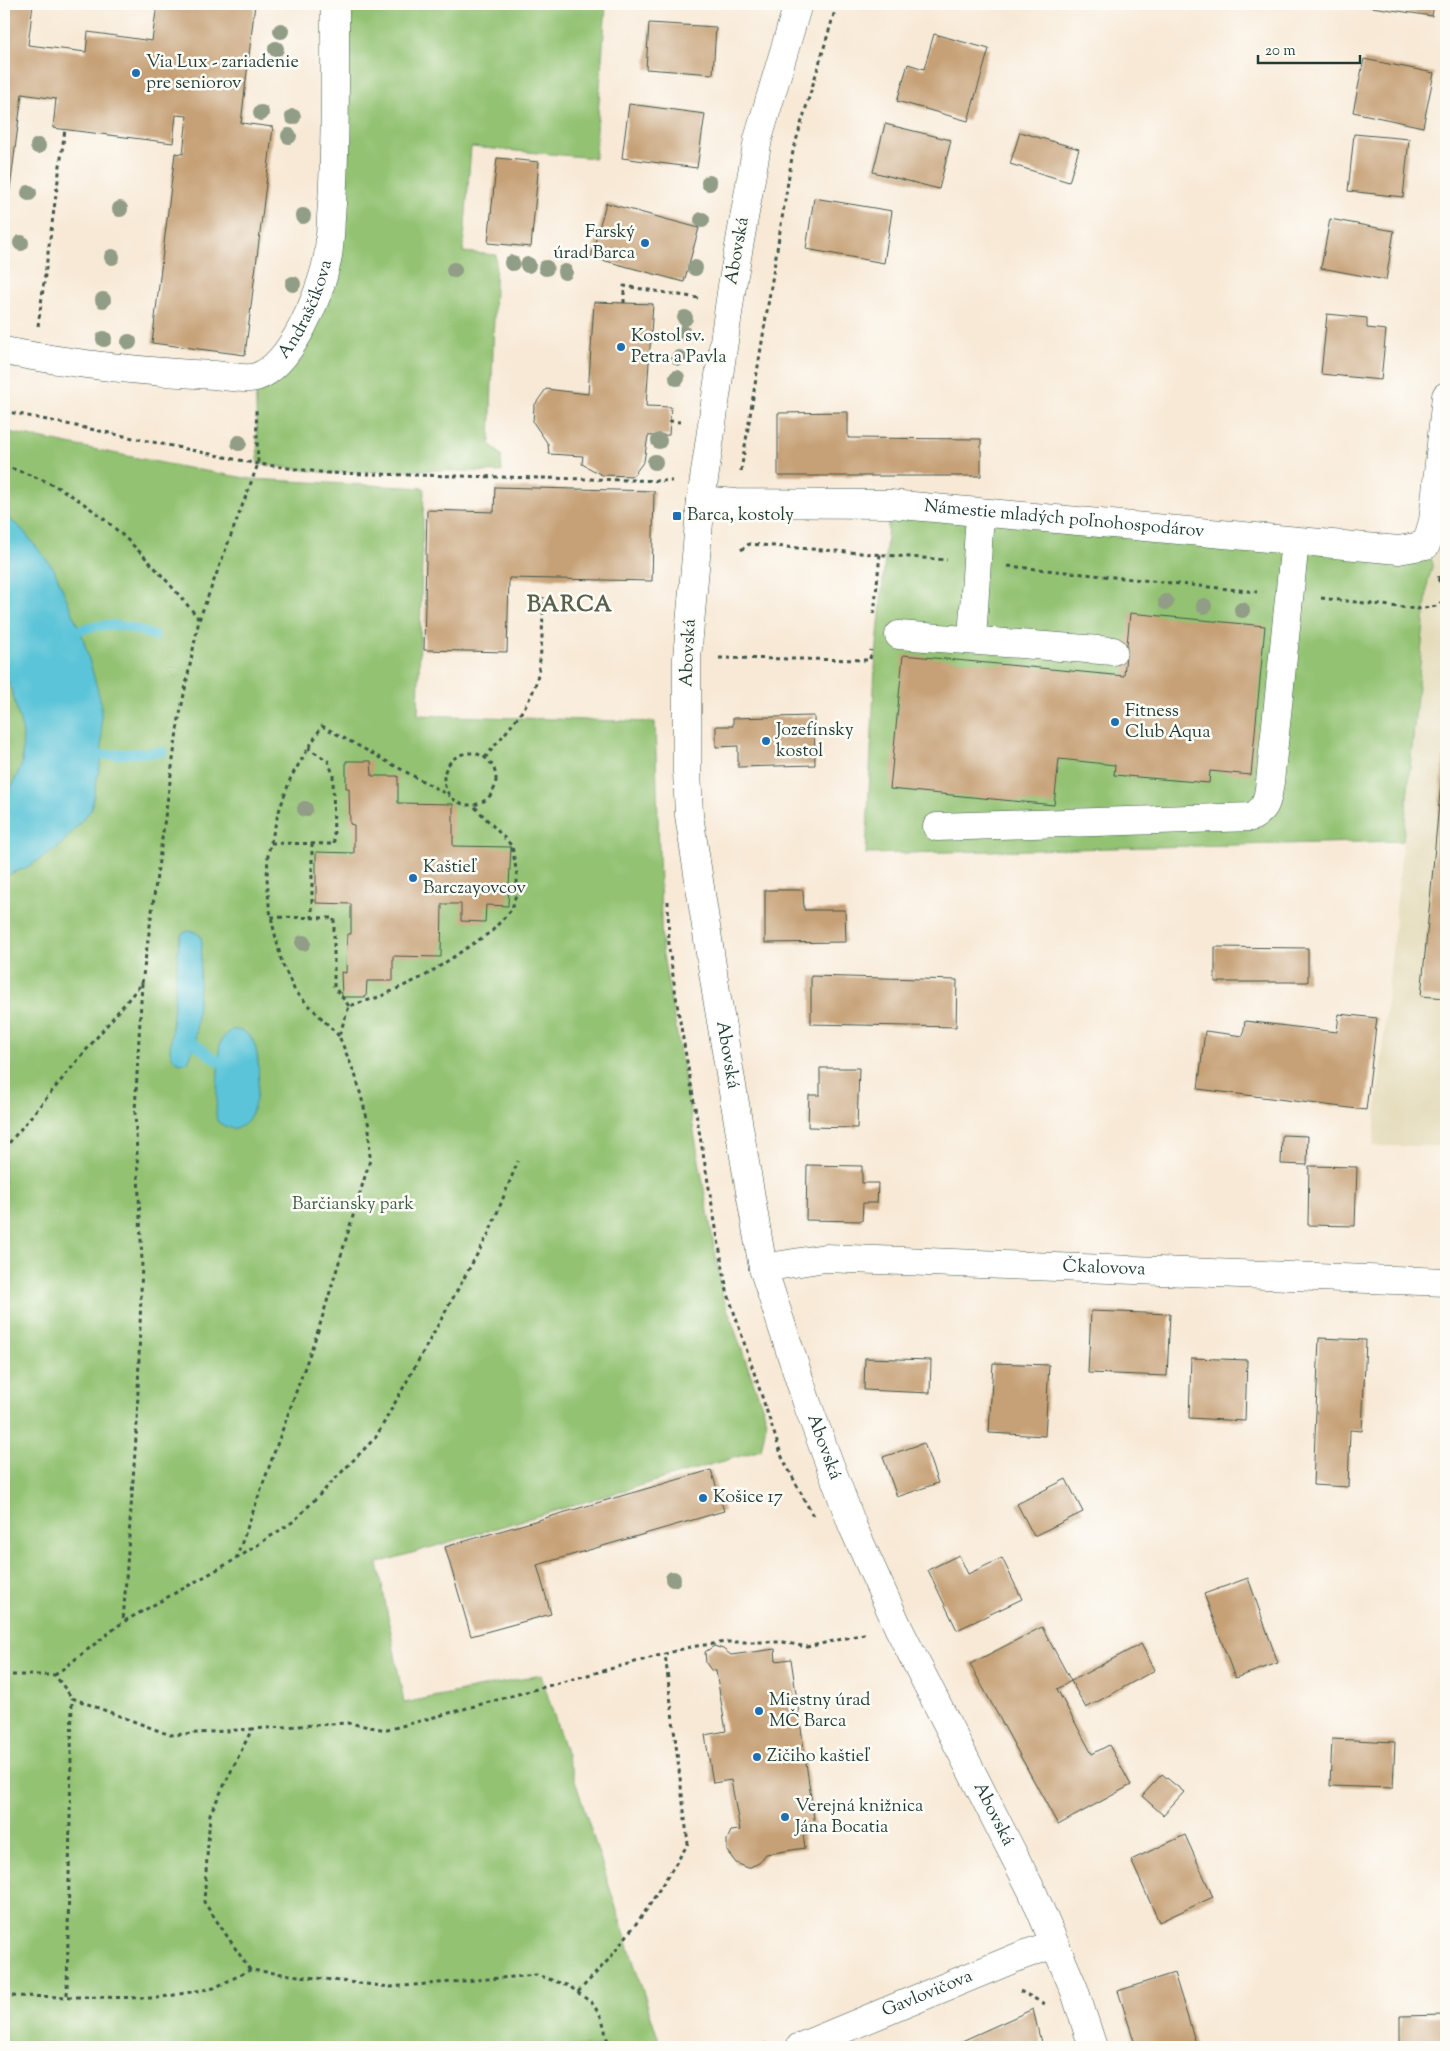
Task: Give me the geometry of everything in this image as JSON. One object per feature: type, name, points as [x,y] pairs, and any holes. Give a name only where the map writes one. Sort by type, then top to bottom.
[{"type":"street","name":"Andraščíkova","points":[[255,378],[271,367],[294,341],[314,303],[328,259],[334,170],[335,4]]},
{"type":"street","name":"Abovská","points":[[798,4],[758,139],[731,294],[701,500],[688,658],[687,771],[689,816],[762,1268],[829,1464],[878,1585],[1033,1892],[1074,1988],[1093,2047]]},
{"type":"street","points":[[4,351],[34,357],[166,373],[255,378]]},
{"type":"street","name":"Námestie mladých poľnohospodárov","points":[[701,500],[736,503],[890,504],[1399,550],[1426,545],[1433,521],[1446,396]]},
{"type":"street","points":[[972,640],[980,513]]},
{"type":"street","points":[[937,827],[1252,817],[1262,810],[1267,801],[1294,541]]},
{"type":"street","points":[[899,635],[1113,651]]},
{"type":"street","name":"Čkalovova","points":[[762,1268],[825,1258],[1446,1282]]},
{"type":"street","name":"Gavlovičova","points":[[800,2047],[1054,1944]]},
{"type":"path","points":[[749,544],[751,519],[736,503],[793,151],[837,4]]},
{"type":"path","points":[[34,357],[65,129]]},
{"type":"path","points":[[624,303],[624,286],[704,299]]},
{"type":"path","points":[[123,1622],[138,1404],[142,1261],[135,1111],[142,983],[178,724],[199,620],[258,464],[255,378]]},
{"type":"path","points":[[4,411],[258,464],[328,473],[672,481]]},
{"type":"path","points":[[4,466],[44,481],[86,506],[115,529],[159,570],[199,620]]},
{"type":"path","points":[[741,550],[749,544],[880,554],[1417,609],[1437,606],[1446,598]]},
{"type":"path","points":[[874,622],[880,554]]},
{"type":"path","points":[[485,758],[526,703],[534,688],[538,673],[543,597]]},
{"type":"path","points":[[688,658],[870,660],[872,641]]},
{"type":"path","points":[[236,1559],[319,1328],[370,1160],[369,1126],[356,1077],[339,1036],[295,991],[282,963],[271,917],[267,878],[268,854],[278,814],[291,777],[322,726],[464,805],[482,802],[493,790],[496,781],[491,765],[485,758],[470,753],[461,754],[448,764],[444,780],[450,796]]},
{"type":"path","points":[[271,842],[334,844],[334,774],[328,761],[308,748]]},
{"type":"path","points":[[349,1006],[379,997],[425,976],[492,931],[512,909],[517,890],[517,876],[512,846],[473,805]]},
{"type":"path","points":[[312,844],[312,918]]},
{"type":"path","points":[[271,917],[334,918],[334,988],[349,1006]]},
{"type":"path","points":[[4,1149],[142,983]]},
{"type":"path","points":[[339,1036],[349,1006]]},
{"type":"path","points":[[4,1675],[55,1675],[123,1622],[236,1559],[294,1521],[376,1437],[489,1233],[518,1161]]},
{"type":"path","points":[[55,1675],[72,1698],[170,1735],[346,1723],[387,1730],[690,1647],[727,1642],[783,1642],[807,1647],[861,1634]]},
{"type":"path","points":[[578,1992],[610,1958],[647,1909],[688,1844],[665,1653]]},
{"type":"path","points":[[67,1996],[72,1698]]},
{"type":"path","points":[[250,1970],[204,1902],[210,1814],[252,1729]]},
{"type":"path","points":[[4,1996],[157,1998],[214,1988],[250,1970],[390,1987],[537,1975],[569,1986],[592,2003],[602,2018],[609,2047]]},
{"type":"shaded area","points":[[1446,396],[1446,1146],[1373,1146],[1428,581],[1433,565],[1426,545]]},
{"type":"green space","points":[[335,4],[606,4],[595,158],[471,147],[463,252],[496,255],[490,444],[501,455],[502,472],[425,470],[328,473],[258,464],[255,378],[314,303]]},
{"type":"green space","name":"Barčiansky park","points":[[4,431],[251,479],[424,488],[418,715],[655,722],[662,949],[723,1297],[767,1420],[761,1450],[378,1563],[404,1703],[541,1675],[661,2047],[4,2047]]},
{"type":"green space","points":[[890,504],[1426,545],[1433,564],[1428,581],[1403,841],[866,854],[875,667]]},
{"type":"water","points":[[4,515],[22,529],[54,569],[83,638],[101,702],[102,755],[91,810],[58,848],[26,868],[4,876],[4,803],[22,764],[23,733],[11,688],[4,673]]},
{"type":"water","points":[[189,931],[201,936],[202,945],[195,1044],[188,1062],[180,1063],[173,1059],[170,1051],[179,941],[182,933]]},
{"type":"water","points":[[231,1030],[248,1034],[252,1039],[256,1050],[258,1084],[250,1116],[242,1126],[231,1128],[217,1121],[216,1114],[219,1050],[221,1040]]},
{"type":"building","points":[[4,4],[33,4],[28,45],[86,52],[88,32],[152,41],[157,4],[255,4],[241,123],[273,127],[245,355],[152,343],[175,153],[183,154],[187,116],[176,115],[173,143],[53,128],[56,99],[22,94],[4,236]]},
{"type":"building","points":[[1366,4],[1434,4],[1432,16],[1365,6]]},
{"type":"building","points":[[649,23],[716,27],[713,74],[646,69]]},
{"type":"building","points":[[934,34],[989,49],[968,121],[897,101],[908,64],[924,69]]},
{"type":"building","points":[[1364,59],[1434,73],[1423,127],[1353,112]]},
{"type":"building","points":[[629,104],[705,114],[697,168],[622,158]]},
{"type":"building","points":[[885,124],[951,140],[939,189],[873,172]]},
{"type":"building","points":[[1020,132],[1079,149],[1069,182],[1010,164]]},
{"type":"building","points":[[1354,134],[1409,139],[1403,197],[1348,191]]},
{"type":"building","points":[[497,158],[539,162],[531,247],[488,243]]},
{"type":"building","points":[[814,198],[892,211],[884,263],[806,249]]},
{"type":"building","name":"Farský úrad Barca","points":[[606,203],[699,228],[684,282],[591,257]]},
{"type":"building","points":[[1330,219],[1394,231],[1386,280],[1321,268]]},
{"type":"building","name":"Kostol sv. Petra a Pavla","points":[[594,302],[653,304],[646,406],[671,407],[669,435],[648,436],[644,461],[633,476],[602,475],[582,464],[583,456],[549,454],[548,444],[533,422],[534,406],[546,389],[588,394]]},
{"type":"building","points":[[1327,314],[1367,318],[1367,328],[1386,330],[1381,380],[1321,374]]},
{"type":"building","points":[[848,412],[848,438],[981,439],[981,476],[778,476],[778,413]]},
{"type":"building","points":[[495,487],[654,491],[652,581],[509,578],[507,652],[424,650],[427,510],[494,512]]},
{"type":"building","points":[[1130,613],[1265,626],[1251,775],[1210,771],[1209,783],[1114,775],[1115,765],[1059,759],[1054,805],[890,789],[903,655],[1124,676]]},
{"type":"building","name":"Jozefínsky kostol","points":[[814,716],[815,765],[738,767],[738,746],[716,747],[716,726],[733,726],[733,718]]},
{"type":"building","points":[[1444,750],[1446,750],[1446,998],[1421,996]]},
{"type":"building","name":"Kaštieľ Barczayovcov","points":[[346,761],[371,761],[372,776],[398,776],[398,803],[453,804],[453,846],[511,847],[508,906],[486,905],[485,922],[461,921],[461,904],[442,904],[441,957],[393,956],[393,981],[367,981],[366,997],[342,997],[341,972],[346,973],[347,934],[351,934],[351,904],[316,903],[316,852],[354,853],[354,825],[350,824],[349,788],[346,788]]},
{"type":"building","points":[[765,890],[803,890],[804,910],[845,910],[846,942],[765,943]]},
{"type":"building","points":[[1215,947],[1308,948],[1308,982],[1215,982]]},
{"type":"building","points":[[811,976],[957,980],[956,1027],[811,1024]]},
{"type":"building","points":[[1339,1014],[1377,1018],[1366,1110],[1198,1089],[1205,1031],[1243,1036],[1245,1021],[1337,1032]]},
{"type":"building","points":[[820,1068],[859,1068],[857,1128],[808,1127],[809,1095],[820,1095]]},
{"type":"building","points":[[1282,1135],[1308,1136],[1307,1165],[1281,1164]]},
{"type":"building","points":[[807,1165],[862,1166],[862,1183],[878,1183],[877,1203],[863,1203],[862,1221],[806,1220]]},
{"type":"building","points":[[1309,1166],[1357,1167],[1355,1226],[1308,1225]]},
{"type":"building","points":[[1091,1311],[1170,1314],[1167,1376],[1088,1373]]},
{"type":"building","points":[[1319,1338],[1366,1340],[1362,1431],[1350,1430],[1348,1487],[1313,1485]]},
{"type":"building","points":[[865,1358],[931,1360],[930,1393],[864,1390]]},
{"type":"building","points":[[1191,1358],[1247,1360],[1245,1421],[1189,1418]]},
{"type":"building","points":[[993,1363],[1049,1365],[1045,1436],[989,1433]]},
{"type":"building","points":[[924,1443],[938,1483],[897,1497],[883,1457]]},
{"type":"building","points":[[711,1470],[724,1511],[537,1565],[551,1614],[471,1636],[445,1547]]},
{"type":"building","points":[[1066,1479],[1083,1512],[1034,1536],[1017,1504]]},
{"type":"building","points":[[959,1555],[968,1574],[1002,1558],[1022,1599],[957,1630],[928,1570]]},
{"type":"building","points":[[1248,1578],[1278,1663],[1235,1678],[1204,1594]]},
{"type":"building","points":[[1042,1627],[1071,1681],[1057,1689],[1092,1754],[1109,1745],[1131,1785],[1058,1825],[970,1664]]},
{"type":"building","points":[[1141,1644],[1155,1670],[1086,1708],[1071,1681]]},
{"type":"building","name":"Zičiho kaštieľ","points":[[714,1646],[723,1649],[731,1655],[775,1649],[776,1661],[791,1659],[816,1832],[803,1834],[805,1848],[766,1854],[759,1863],[748,1868],[736,1863],[727,1851],[727,1840],[731,1831],[740,1830],[731,1780],[713,1783],[705,1735],[726,1731],[716,1671],[711,1670],[706,1663],[705,1652]]},
{"type":"building","points":[[1332,1739],[1395,1742],[1393,1788],[1330,1786]]},
{"type":"building","points":[[1162,1774],[1184,1792],[1163,1815],[1142,1796]]},
{"type":"building","points":[[1185,1835],[1213,1897],[1159,1922],[1131,1860]]},
{"type":"building","points":[[1174,1973],[1197,2047],[1136,2047],[1118,1991]]},
{"type":"building","points":[[1033,2009],[1042,2047],[949,2047],[973,2036]]},
{"type":"building","points":[[1446,2015],[1446,2047],[1400,2047],[1400,2016]]},
{"type":"waterway","points":[[80,630],[110,625],[135,629],[155,636]]},
{"type":"waterway","points":[[102,755],[163,752]]},
{"type":"waterway","points":[[195,1044],[219,1062]]},
{"type":"place","name":"Via Lux - zariadenie pre seniorov","points":[[136,73]]},
{"type":"place","name":"Farský úrad Barca","points":[[645,243]]},
{"type":"place","name":"Kostol sv. Petra a Pavla","points":[[621,347]]},
{"type":"place","name":"Barca, kostoly","points":[[677,516]]},
{"type":"place","name":"Fitness Club Aqua","points":[[1115,722]]},
{"type":"place","name":"Jozefínsky kostol","points":[[766,741]]},
{"type":"place","name":"Kaštieľ Barczayovcov","points":[[413,878]]},
{"type":"place","name":"Košice 17","points":[[703,1498]]},
{"type":"place","name":"Miestny úrad MČ Barca","points":[[759,1711]]},
{"type":"place","name":"Zičiho kaštieľ","points":[[757,1757]]},
{"type":"place","name":"Verejná knižnica Jána Bocatia","points":[[785,1817]]},
{"type":"district","name":"BARCA","points":[[570,606]]}]
